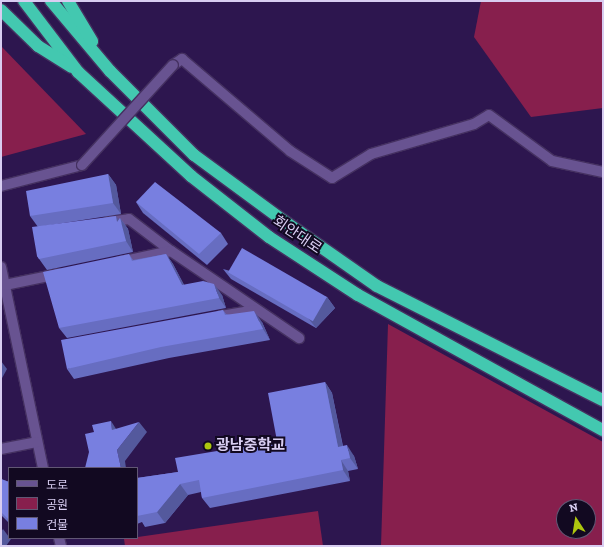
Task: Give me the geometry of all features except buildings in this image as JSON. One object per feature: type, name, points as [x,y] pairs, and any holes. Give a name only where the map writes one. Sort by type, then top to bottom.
[{"type":"highway","name":"회안대로","points":[[24,1],[78,72],[185,171],[269,237],[358,294],[603,430]]},
{"type":"highway","name":"회안대로","points":[[50,1],[110,71],[194,155],[377,286],[603,400]]},
{"type":"highway","points":[[68,1],[110,71]]},
{"type":"highway","points":[[1,10],[38,46],[78,72]]},
{"type":"street","points":[[1,186],[82,165],[173,65],[182,59],[284,146],[332,178],[371,154],[474,124],[489,115],[552,161],[603,172]]},
{"type":"street","points":[[100,223],[129,219],[171,252],[254,310],[299,338]]},
{"type":"street","points":[[110,264],[171,252]]},
{"type":"street","points":[[1,267],[36,442],[43,467]]},
{"type":"street","points":[[5,285],[73,271]]},
{"type":"street","points":[[208,318],[254,310]]},
{"type":"street","points":[[1,449],[36,442]]},
{"type":"green space","points":[[481,1],[603,1],[603,108],[531,117],[474,37]]},
{"type":"green space","points":[[1,46],[86,134],[1,157]]},
{"type":"green space","points":[[388,324],[603,442],[603,546],[381,546]]},
{"type":"green space","points":[[318,511],[323,546],[125,546],[124,539],[138,539],[138,537]]},
{"type":"place","name":"광남중학교","points":[[208,446]]}]
